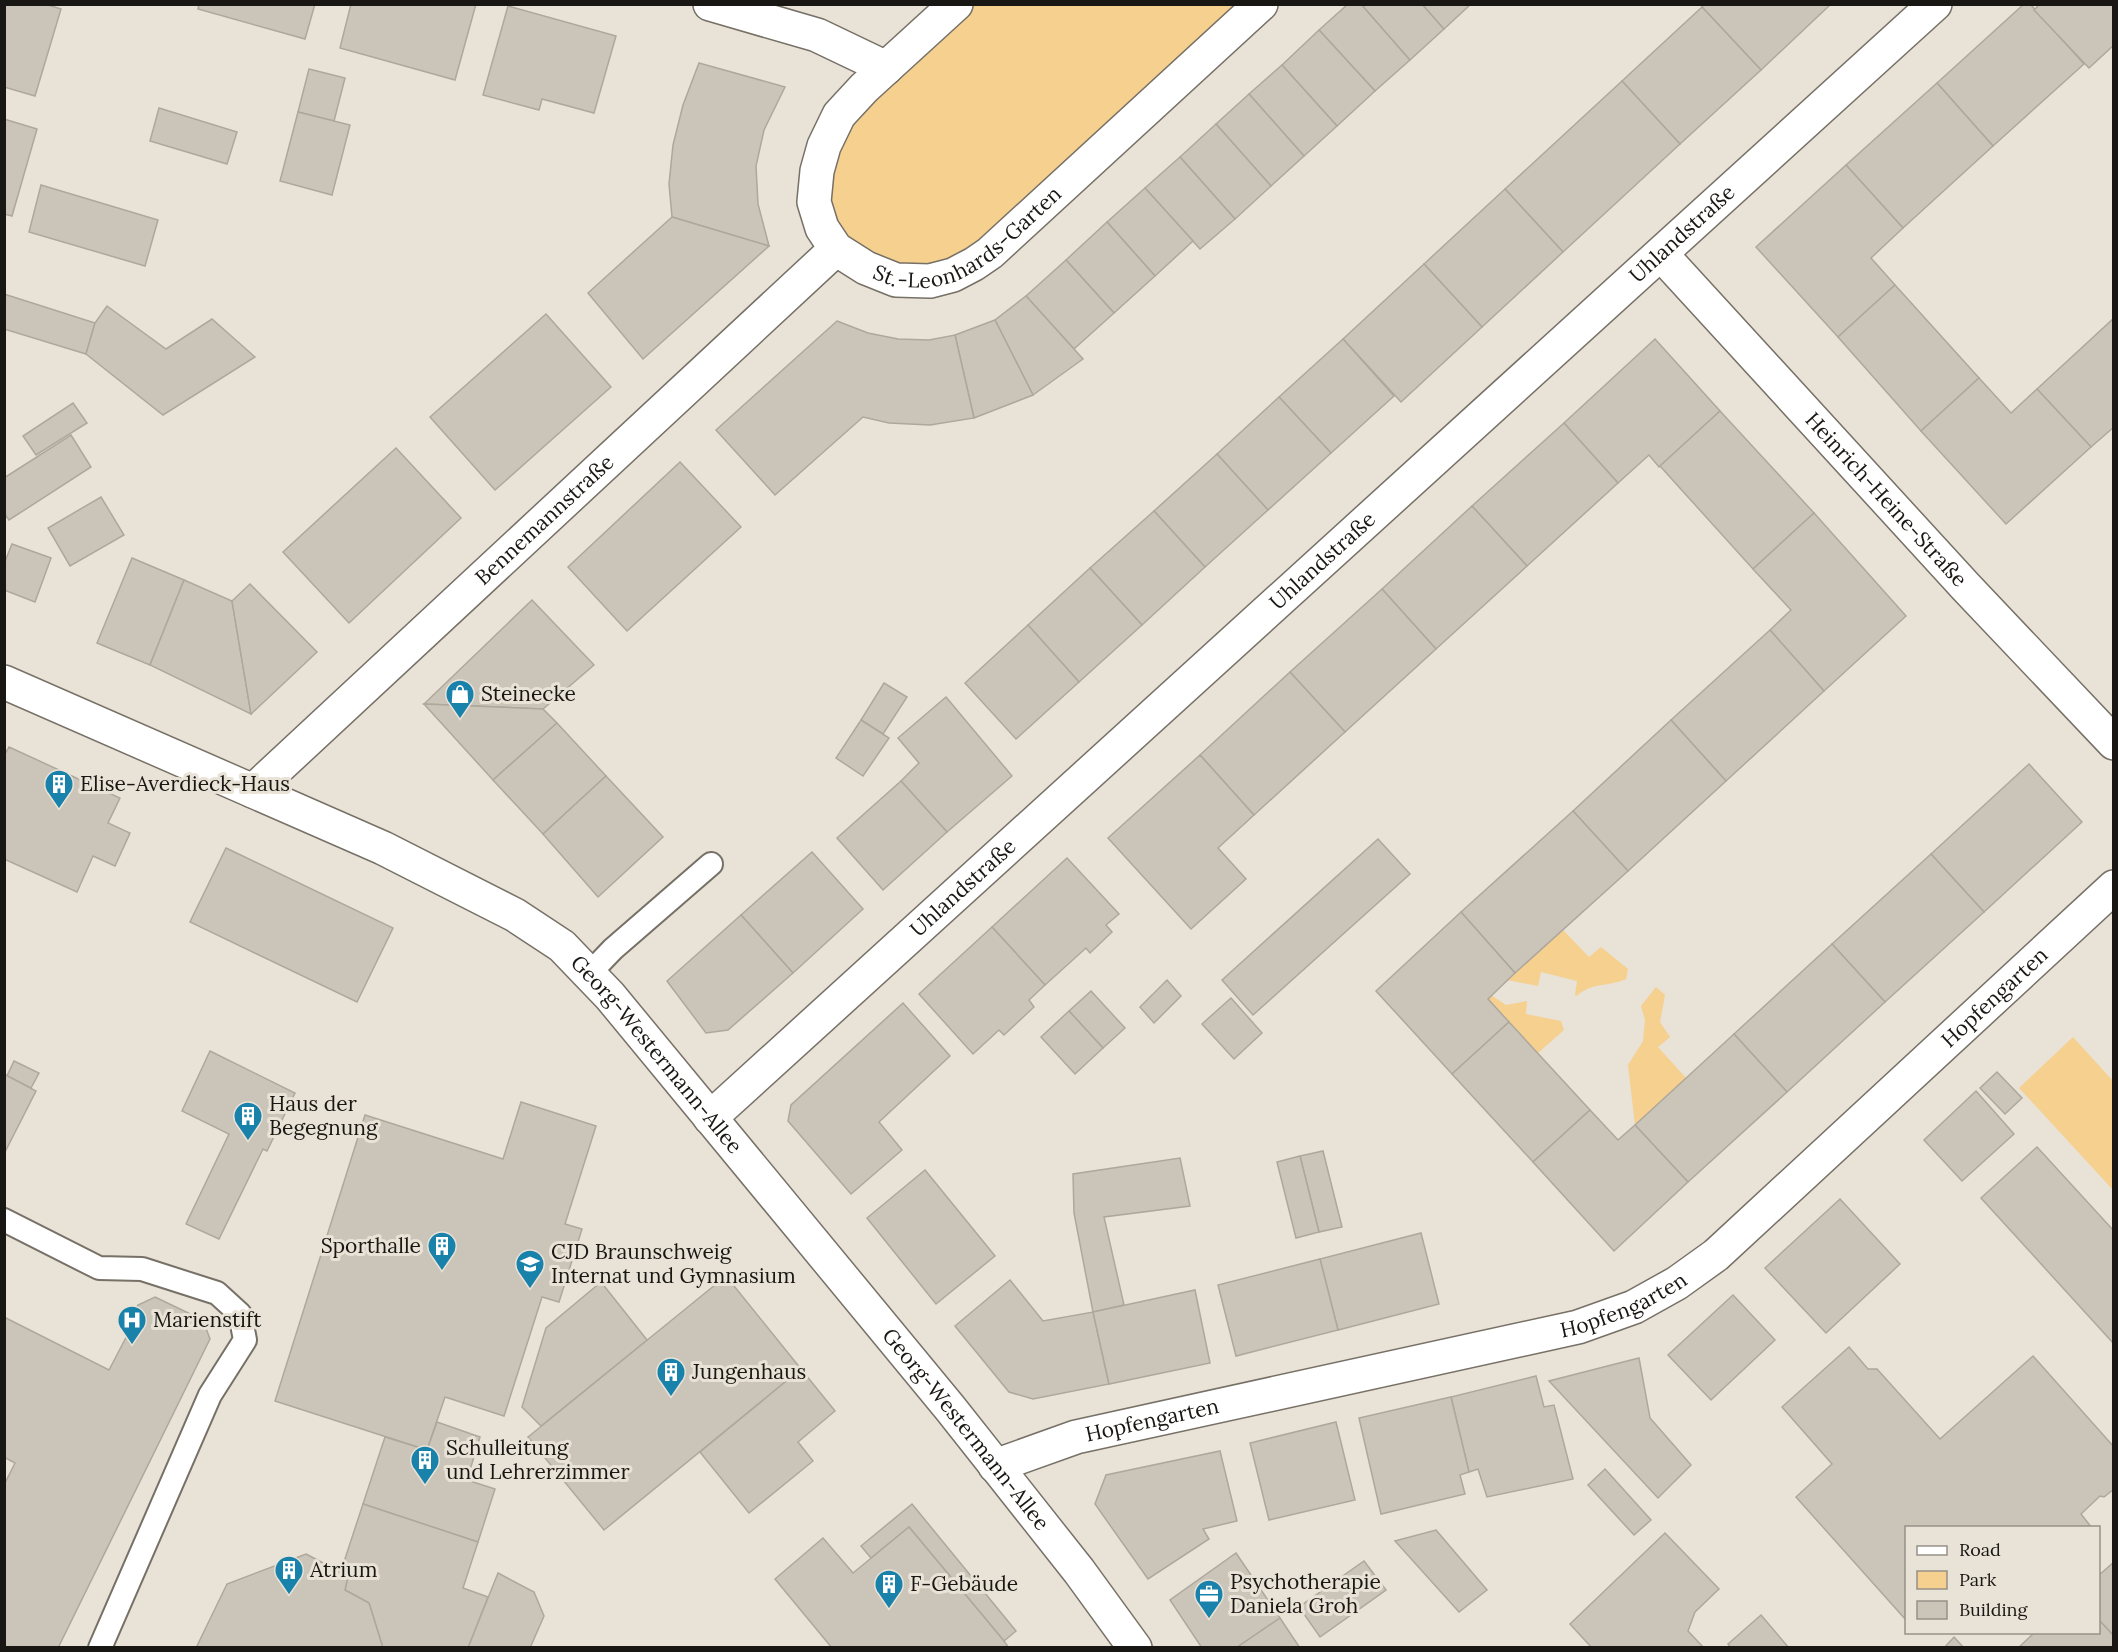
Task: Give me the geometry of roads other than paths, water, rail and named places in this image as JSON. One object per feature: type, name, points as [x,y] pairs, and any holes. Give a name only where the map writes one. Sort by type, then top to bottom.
[{"type":"street","points":[[710,4],[817,35],[886,68]]},
{"type":"street","name":"St.-Leonhards-Garten","points":[[956,4],[839,115],[824,146],[817,171],[814,202],[822,228],[836,249],[866,268],[896,280],[930,281],[952,275],[990,253],[1261,4]]},
{"type":"street","name":"Uhlandstraße","points":[[710,1118],[1935,4]]},
{"type":"street","name":"Bennemannstraße","points":[[253,790],[836,249]]},
{"type":"street","name":"Heinrich-Heine-Straße","points":[[1661,254],[1966,588],[2114,743]]},
{"type":"street","name":"Georg-Westermann-Allee","points":[[6,686],[253,790],[383,848],[515,915],[562,946],[610,996],[995,1466],[1079,1570],[1135,1647]]},
{"type":"street","name":"Hopfengarten","points":[[995,1466],[1076,1437],[1578,1327],[1634,1307],[1677,1283],[1716,1255],[2114,887]]},
{"type":"lane","points":[[589,974],[613,949],[711,864]]},
{"type":"lane","points":[[4,1220],[99,1268],[142,1269],[217,1293],[240,1314],[245,1340],[210,1395],[100,1647]]},
{"type":"place","name":"Steinecke","points":[[460,720]]},
{"type":"place","name":"Elise-Averdieck-Haus","points":[[59,810]]},
{"type":"place","name":"Haus der Begegnung","points":[[248,1142]]},
{"type":"place","name":"Sporthalle","points":[[442,1272]]},
{"type":"place","name":"CJD Braunschweig Internat und Gymnasium","points":[[530,1290]]},
{"type":"place","name":"Marienstift","points":[[132,1346]]},
{"type":"place","name":"Jungenhaus","points":[[671,1398]]},
{"type":"place","name":"Schulleitung und Lehrerzimmer","points":[[425,1486]]},
{"type":"place","name":"Atrium","points":[[289,1596]]},
{"type":"place","name":"F-Gebäude","points":[[889,1610]]},
{"type":"place","name":"Psychotherapie Daniela Groh","points":[[1209,1620]]}]
